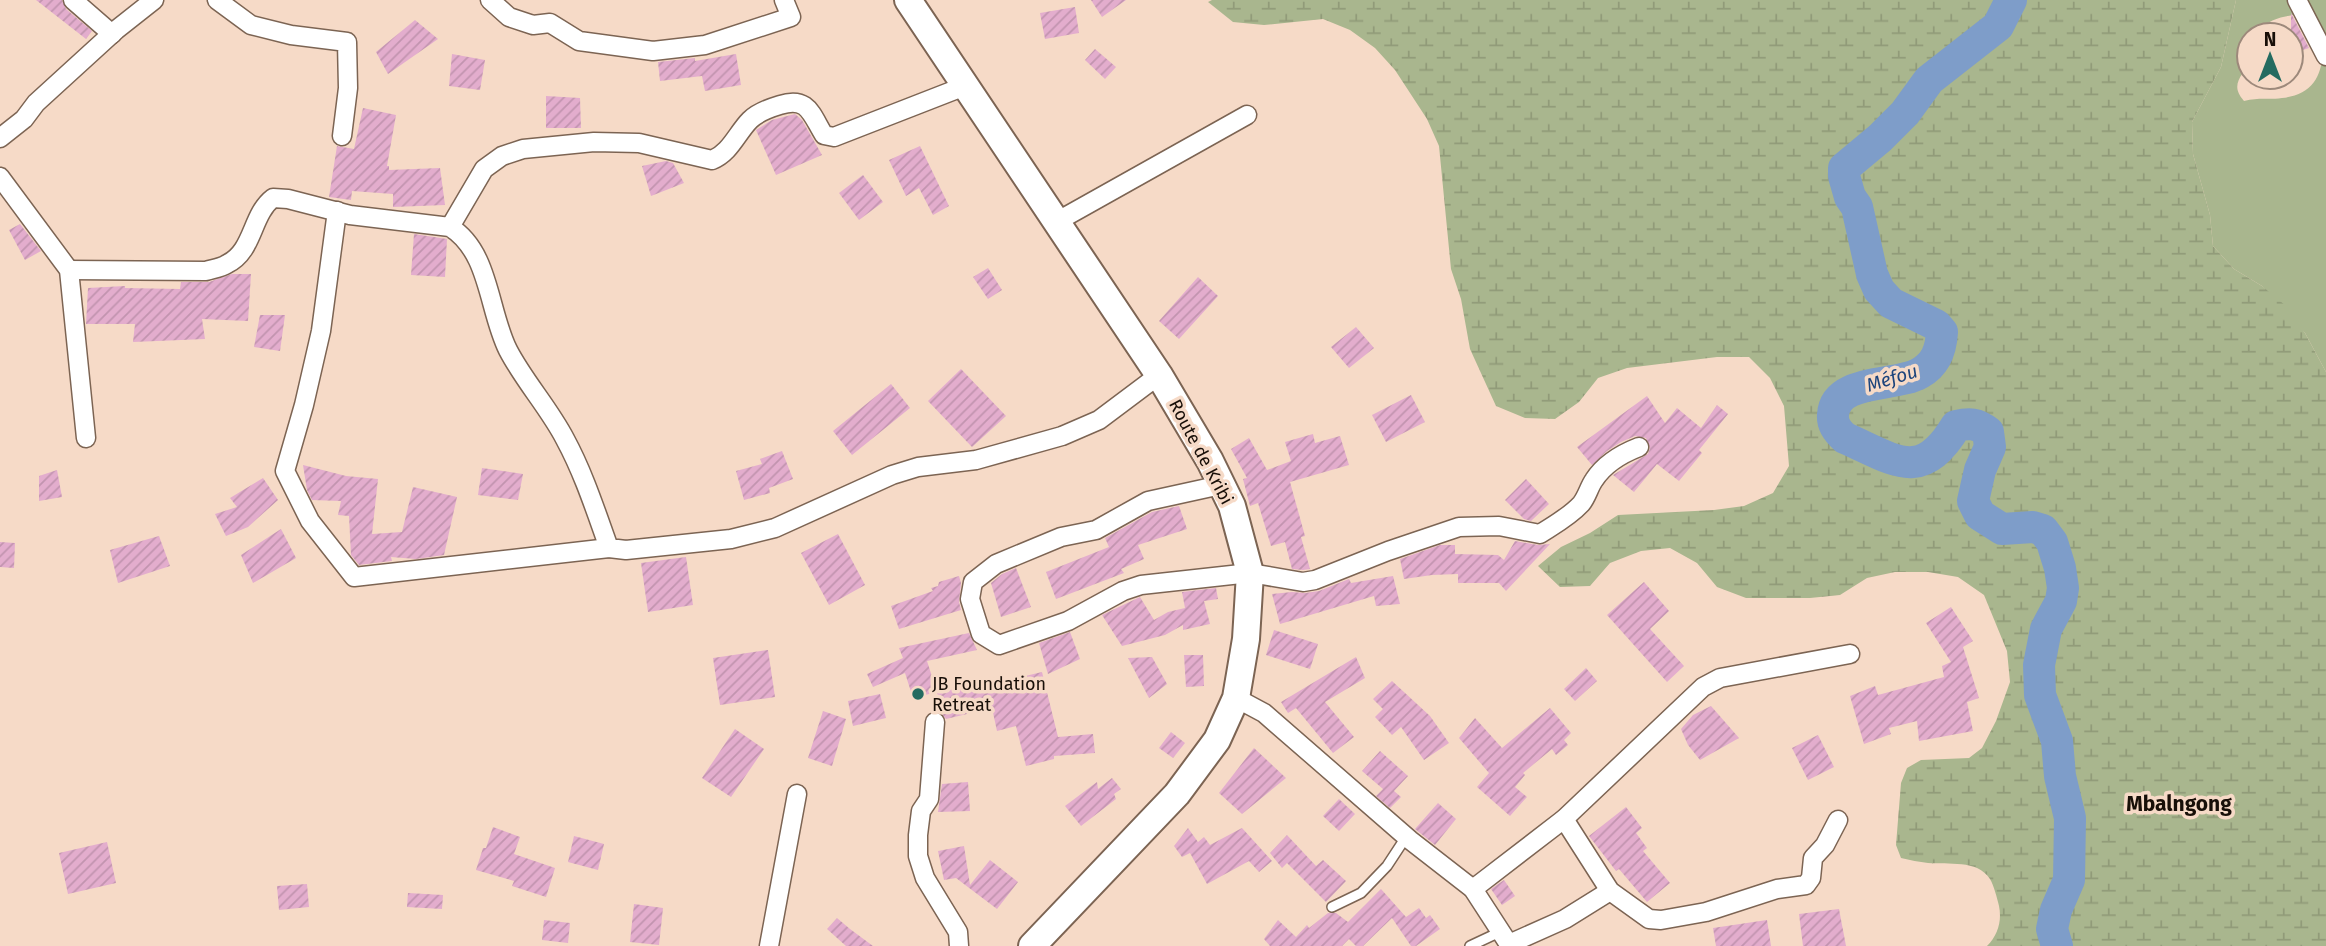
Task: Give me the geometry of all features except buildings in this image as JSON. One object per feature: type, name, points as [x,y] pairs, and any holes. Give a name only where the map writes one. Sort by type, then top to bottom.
[{"type":"main road","name":"Route de Kribi","points":[[908,0],[1158,375],[1210,461],[1232,506],[1251,573],[1246,639],[1236,698],[1217,740],[1177,794],[1032,946]]},
{"type":"street","points":[[73,0],[112,34]]},
{"type":"street","points":[[0,138],[112,34],[153,0]]},
{"type":"street","points":[[216,0],[251,25],[291,36],[347,42],[348,89],[342,135]]},
{"type":"street","points":[[490,0],[509,17],[533,25],[550,23],[579,41],[653,51],[705,45],[791,16],[784,0]]},
{"type":"street","points":[[2297,0],[2326,56]]},
{"type":"street","points":[[450,227],[484,169],[502,156],[523,149],[594,142],[639,143],[712,160],[721,156],[751,119],[766,110],[791,102],[800,102],[807,107],[824,135],[834,137],[965,86]]},
{"type":"street","points":[[1056,222],[1247,115]]},
{"type":"street","points":[[0,177],[69,270],[86,438]]},
{"type":"street","points":[[69,270],[206,271],[227,264],[242,253],[265,205],[273,198],[337,211],[450,227],[464,235],[475,252],[508,349],[565,438],[609,548]]},
{"type":"street","points":[[337,211],[321,331],[285,471],[310,521],[354,577],[609,548],[626,550],[730,539],[775,528],[892,475],[918,467],[976,460],[1062,436],[1098,420],[1158,375]]},
{"type":"street","points":[[1222,485],[1148,501],[1096,530],[1061,537],[996,564],[973,582],[970,599],[981,634],[999,645],[1068,621],[1123,590],[1141,585],[1251,573],[1289,581],[1315,580],[1458,527],[1499,526],[1540,534],[1564,519],[1583,502],[1595,479],[1608,464],[1622,453],[1639,447]]},
{"type":"street","points":[[1473,889],[1564,820],[1703,687],[1720,678],[1850,654]]},
{"type":"street","points":[[1236,698],[1264,713],[1406,837],[1473,889],[1507,941],[1565,919],[1610,891]]},
{"type":"street","points":[[935,722],[929,799],[922,811],[918,856],[925,878],[958,932],[959,946]]},
{"type":"street","points":[[769,946],[797,794]]},
{"type":"street","points":[[1564,820],[1610,891],[1649,919],[1661,920],[1706,912],[1777,890],[1806,885],[1811,878],[1813,858],[1825,845],[1838,820]]},
{"type":"lane","points":[[1332,907],[1361,893],[1387,866],[1406,837]]},
{"type":"lane","points":[[1470,946],[1507,941]]},
{"type":"green space","points":[[2236,0],[2326,0],[2326,372],[2305,333],[2262,286],[2234,269],[2213,246],[2210,215],[2193,154],[2192,122],[2221,67]]},
{"type":"green space","points":[[2236,0],[2221,67],[2192,122],[2193,154],[2210,215],[2213,246],[2234,269],[2262,286],[2286,306],[2305,333],[2326,372],[2326,946],[1987,946],[1996,932],[2000,912],[1990,879],[1978,868],[1970,866],[1901,858],[1896,845],[1901,783],[1907,768],[1921,760],[1969,758],[1982,748],[1996,721],[2010,682],[2007,651],[1984,595],[1958,577],[1928,572],[1895,572],[1867,578],[1840,595],[1746,598],[1717,587],[1697,563],[1670,548],[1641,551],[1610,563],[1590,586],[1560,587],[1538,566],[1561,547],[1618,515],[1744,506],[1773,493],[1789,466],[1784,406],[1770,378],[1749,357],[1717,357],[1627,368],[1598,378],[1579,402],[1555,419],[1525,418],[1496,406],[1470,349],[1461,299],[1451,269],[1439,146],[1427,119],[1395,70],[1375,48],[1350,30],[1323,19],[1264,25],[1233,22],[1208,2]]},
{"type":"waterway","name":"Méfou","points":[[2011,0],[1998,26],[1929,80],[1905,113],[1844,168],[1850,197],[1857,207],[1872,274],[1879,290],[1891,303],[1936,325],[1942,332],[1937,356],[1930,365],[1910,377],[1869,385],[1844,395],[1836,403],[1833,422],[1845,438],[1879,454],[1906,462],[1919,461],[1931,455],[1956,426],[1969,424],[1980,427],[1988,432],[1990,447],[1980,470],[1973,501],[1980,515],[2002,529],[2033,527],[2043,530],[2052,542],[2063,588],[2061,601],[2046,629],[2039,665],[2040,695],[2057,741],[2060,776],[2070,818],[2069,880],[2056,910],[2052,929],[2057,946]]},
{"type":"place","name":"JB Foundation Retreat","points":[[918,694]]},
{"type":"district","name":"Mbalngong","points":[[2179,804]]}]
